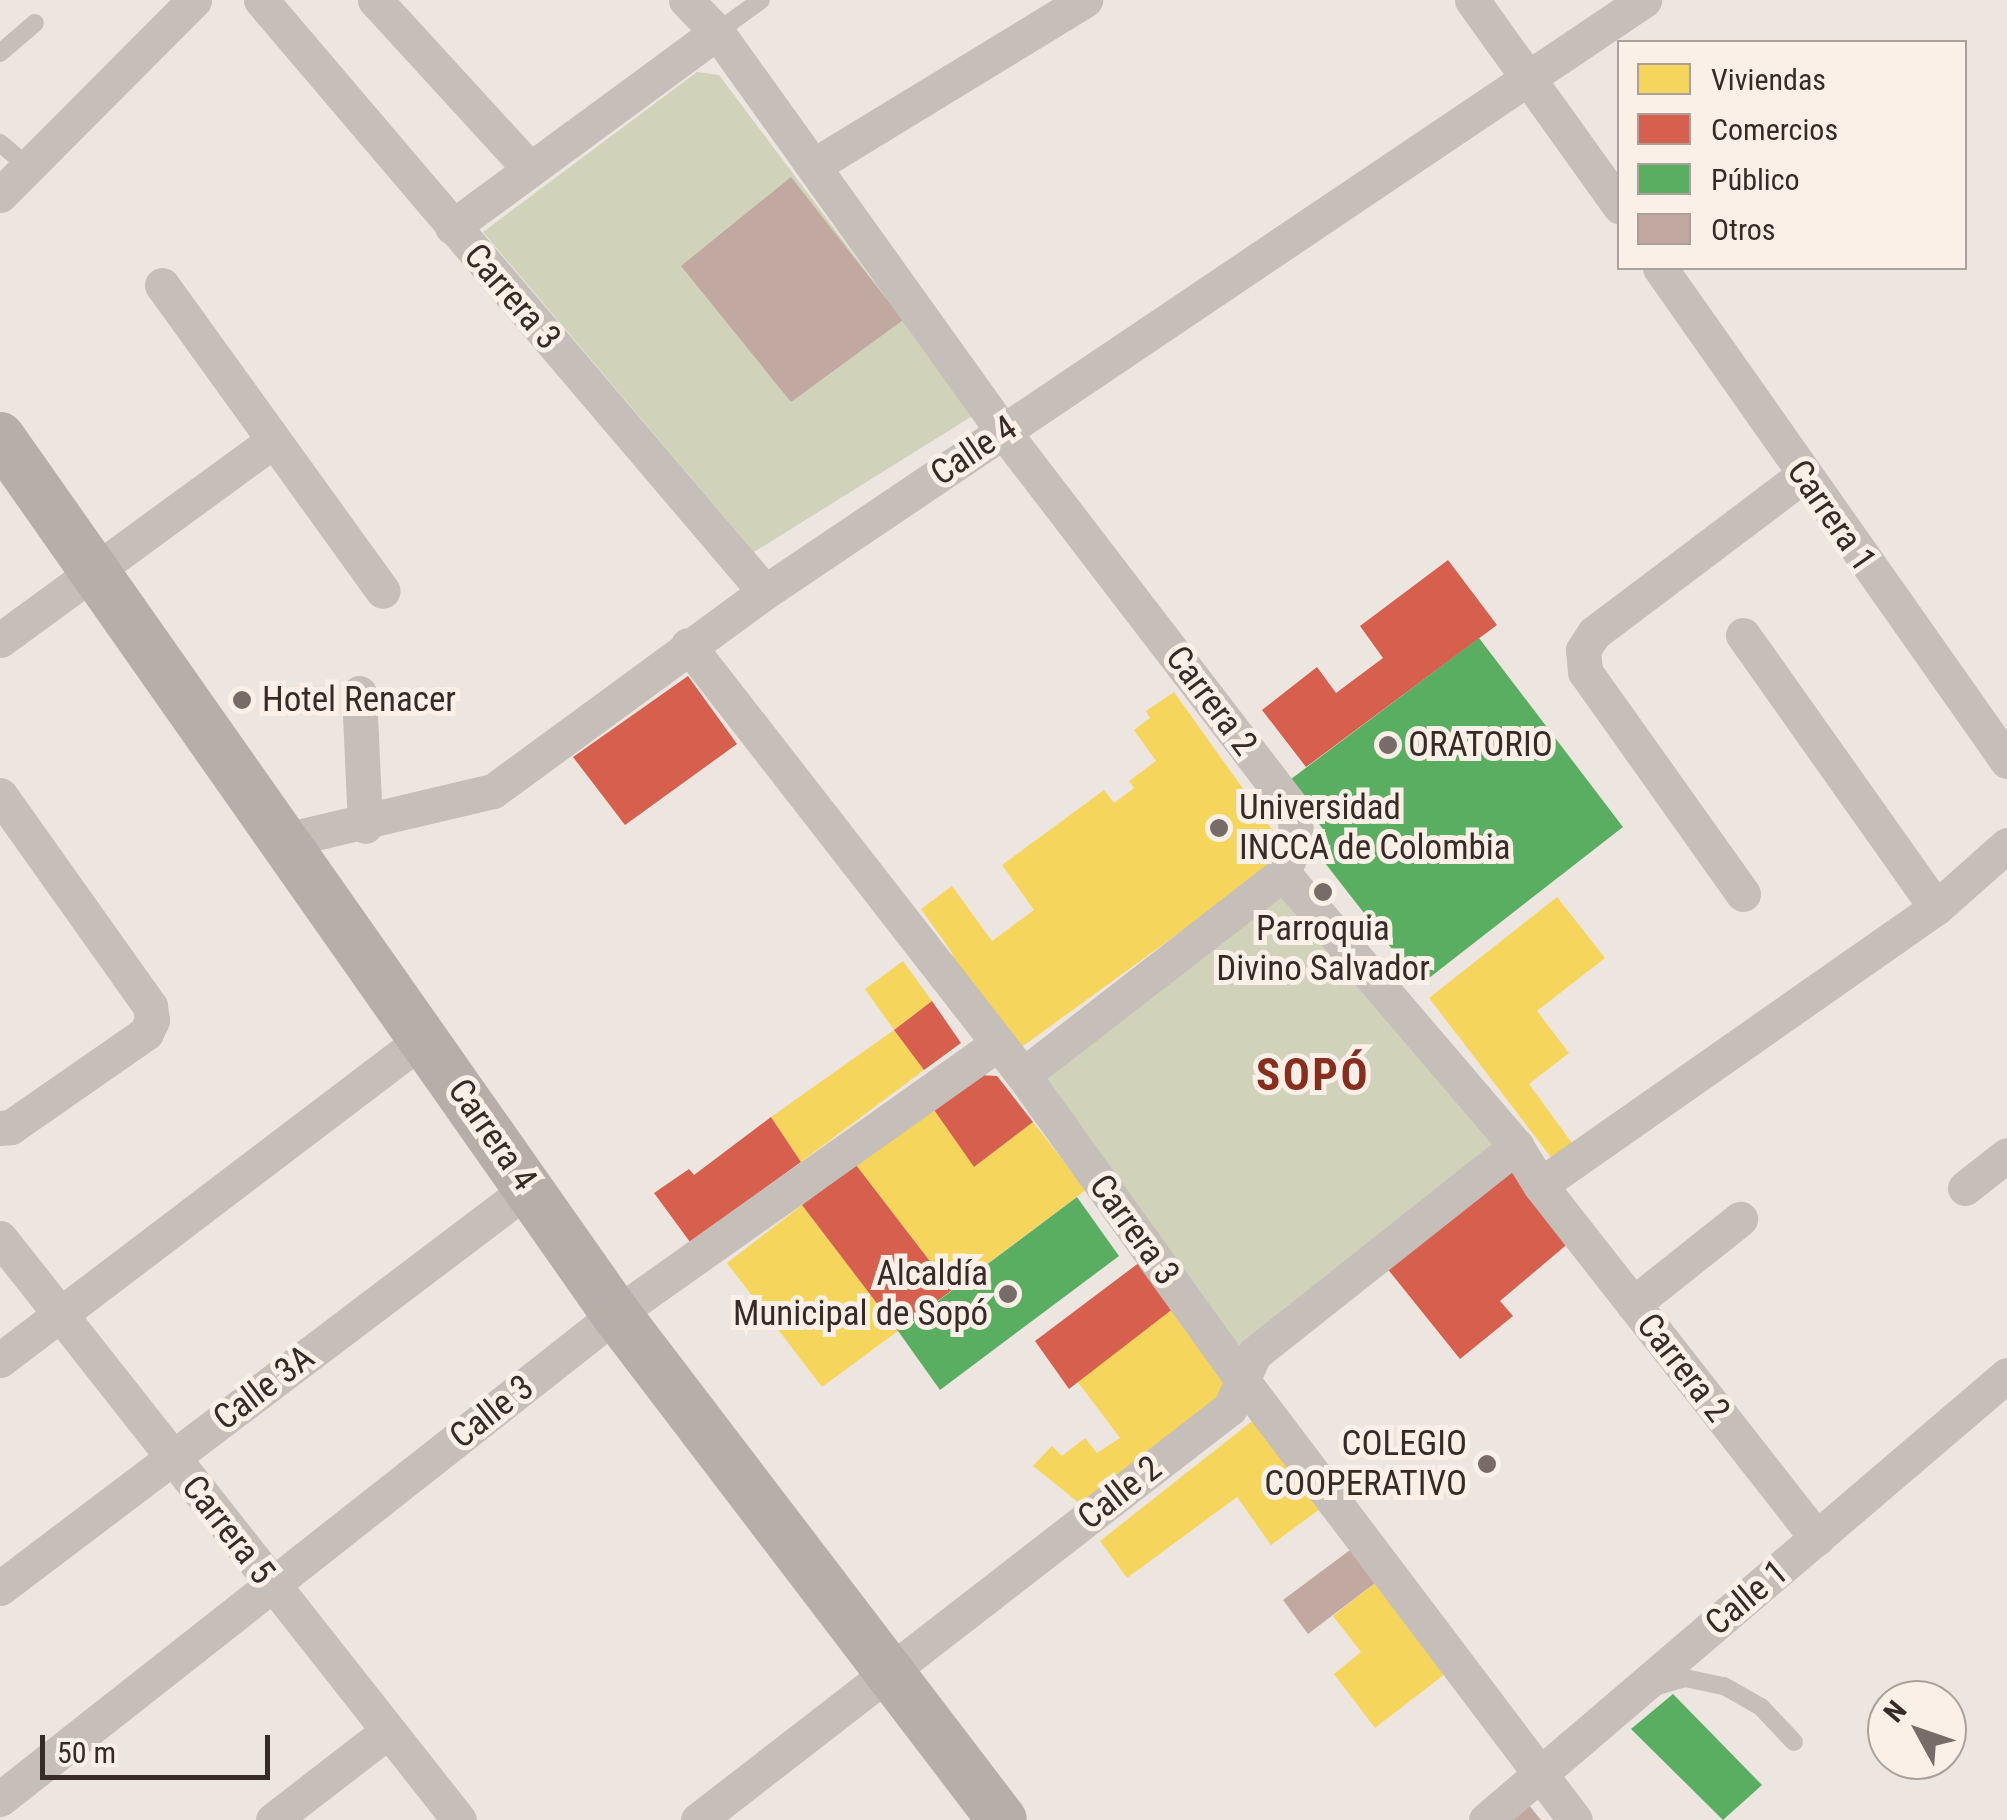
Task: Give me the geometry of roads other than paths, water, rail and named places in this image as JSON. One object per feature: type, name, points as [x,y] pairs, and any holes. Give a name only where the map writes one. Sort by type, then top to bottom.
[{"type":"main road","name":"Carrera 4","points":[[0,437],[90,572],[616,1314],[1002,1820]]},
{"type":"street","points":[[0,195],[13,154],[194,0]]},
{"type":"street","name":"Carrera 3","points":[[261,0],[765,592]]},
{"type":"street","points":[[375,0],[528,167]]},
{"type":"street","name":"Carrera 2","points":[[686,0],[717,32],[1003,431],[1293,809],[1297,839],[1282,873],[1516,1146],[1540,1185],[1817,1538]]},
{"type":"street","points":[[813,166],[1085,0]]},
{"type":"street","points":[[1472,0],[1531,77],[1617,203]]},
{"type":"street","name":"Calle 4","points":[[281,841],[366,826],[493,792],[765,592],[1644,0]]},
{"type":"street","points":[[452,227],[528,167],[717,32]]},
{"type":"street","name":"Carrera 1","points":[[1661,270],[1802,476],[2007,761]]},
{"type":"street","points":[[162,286],[383,591]]},
{"type":"street","points":[[0,640],[272,442]]},
{"type":"street","points":[[1743,894],[1586,672],[1583,650],[1594,633],[1802,476]]},
{"type":"street","points":[[1743,635],[1936,908]]},
{"type":"street","name":"Carrera 3","points":[[688,645],[1022,1075],[1243,1381],[1575,1820]]},
{"type":"street","points":[[359,693],[366,826]]},
{"type":"street","points":[[0,796],[150,1006],[152,1020],[146,1033],[11,1127],[0,1128]]},
{"type":"street","points":[[1540,1185],[1936,908],[2007,845]]},
{"type":"street","points":[[1022,1075],[1282,873]]},
{"type":"street","points":[[0,1360],[424,1038]]},
{"type":"street","name":"Calle 3","points":[[0,1799],[616,1314],[997,1044]]},
{"type":"street","name":"Calle 2","points":[[698,1820],[1230,1408],[1254,1354],[1516,1146]]},
{"type":"street","points":[[1965,1188],[2007,1155]]},
{"type":"street","name":"Calle 3A","points":[[0,1588],[529,1188]]},
{"type":"street","points":[[1632,1304],[1740,1220]]},
{"type":"street","name":"Carrera 5","points":[[0,1238],[459,1820]]},
{"type":"street","name":"Calle 1","points":[[1486,1820],[2007,1375]]},
{"type":"street","points":[[273,1820],[388,1731]]},
{"type":"lane","points":[[717,32],[761,0]]},
{"type":"lane","points":[[0,53],[35,22]]},
{"type":"lane","points":[[1635,1693],[1685,1678],[1724,1686],[1761,1708],[1794,1742]]},
{"type":"place","name":"Hotel Renacer","points":[[242,700]]},
{"type":"place","name":"ORATORIO","points":[[1388,745]]},
{"type":"place","name":"Universidad INCCA de Colombia","points":[[1219,828]]},
{"type":"place","name":"Parroquia Divino Salvador","points":[[1323,892]]},
{"type":"place","name":"Alcaldía Municipal de Sopó","points":[[1008,1294]]},
{"type":"place","name":"COLEGIO COOPERATIVO","points":[[1487,1464]]},
{"type":"district","name":"SOPÓ","points":[[1313,1075]]}]
